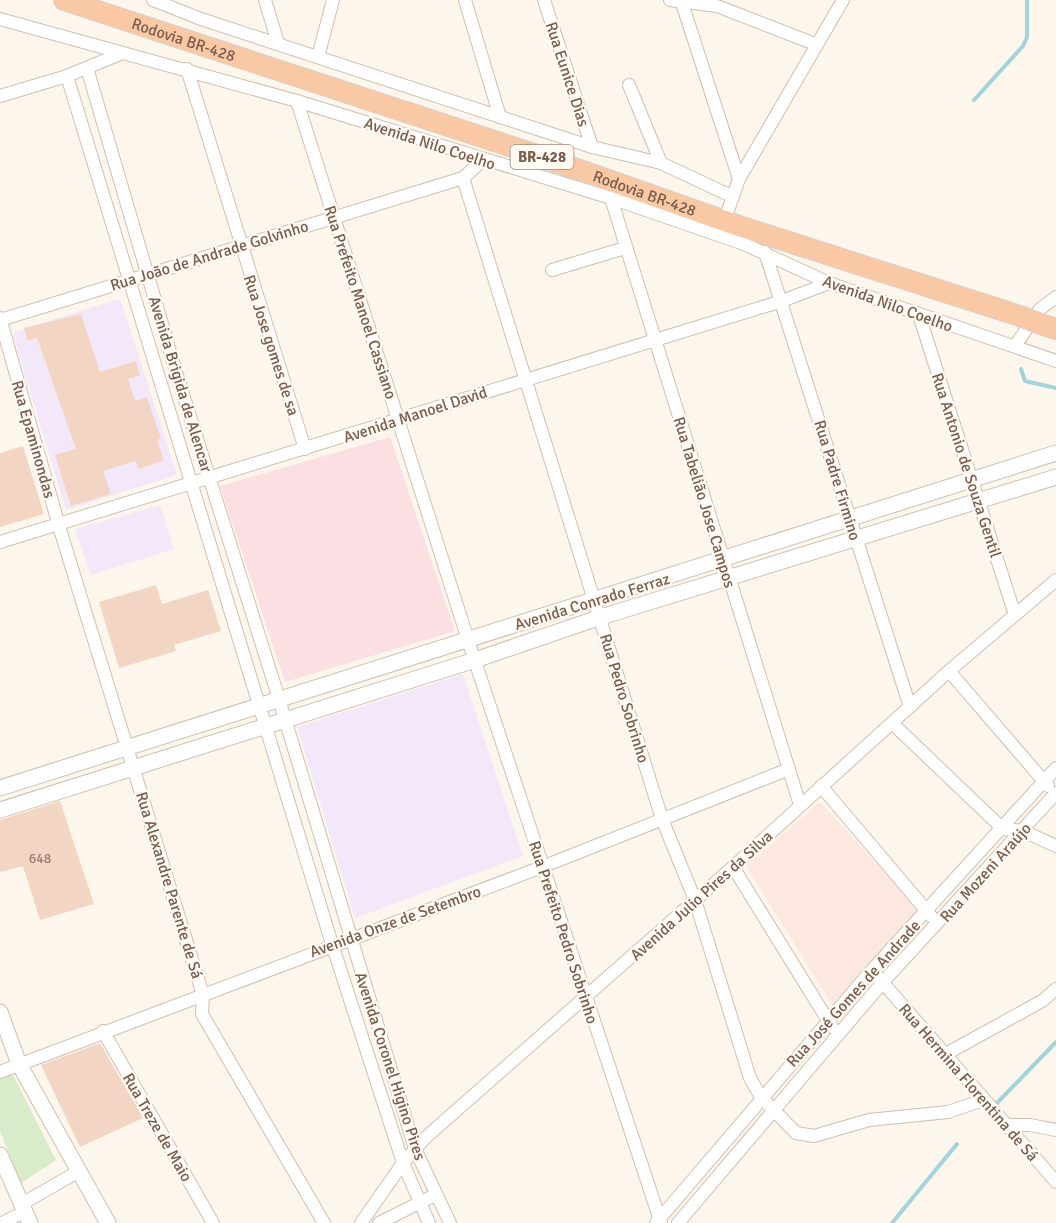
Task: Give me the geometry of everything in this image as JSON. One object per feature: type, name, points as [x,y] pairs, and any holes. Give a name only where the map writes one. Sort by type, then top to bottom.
[{"type":"highway","name":"Rodovia BR-428","points":[[64,0],[725,219],[739,226],[1048,326]]},
{"type":"street","points":[[265,0],[278,43]]},
{"type":"street","points":[[318,57],[333,0]]},
{"type":"street","points":[[465,0],[500,117]]},
{"type":"street","name":"Rua Eunice Dias","points":[[544,0],[592,147]]},
{"type":"street","points":[[725,219],[739,179],[815,44],[843,0]]},
{"type":"street","points":[[739,179],[678,1],[701,2],[717,6],[815,44]]},
{"type":"street","points":[[160,2],[318,57],[592,147],[661,163],[733,197]]},
{"type":"street","name":"Avenida Nilo Coelho","points":[[0,19],[120,54],[187,69],[297,101],[611,198],[765,252],[830,283],[1056,361]]},
{"type":"street","points":[[0,96],[67,76],[120,54]]},
{"type":"street","name":"Avenida Brigida de Alencar","points":[[87,68],[177,375],[279,699]]},
{"type":"street","name":"Rua Jose gomes de sa","points":[[187,69],[305,449]]},
{"type":"street","name":"Avenida Brigida de Alencar","points":[[67,76],[127,279],[260,705]]},
{"type":"street","points":[[629,85],[661,163]]},
{"type":"street","name":"Rua Prefeito Manoel Cassiano","points":[[297,101],[468,640]]},
{"type":"street","name":"Rua João de Andrade Golvinho","points":[[0,319],[463,178],[483,160]]},
{"type":"street","points":[[99,181],[118,175]]},
{"type":"street","name":"Rua Pedro Sobrinho","points":[[463,178],[662,819],[694,900],[750,1078],[761,1097],[796,1133],[814,1136],[869,1120],[948,1112],[983,1100]]},
{"type":"street","name":"Rua Tabelião Jose Campos","points":[[611,198],[800,805]]},
{"type":"street","points":[[552,270],[625,248]]},
{"type":"street","name":"Rua Padre Firmino","points":[[765,252],[910,707]]},
{"type":"street","name":"Avenida Manoel David","points":[[0,542],[59,526],[398,418],[782,301],[830,283]]},
{"type":"street","points":[[1015,346],[1040,309],[1054,295]]},
{"type":"street","name":"Rua Antonio de Souza Gentil","points":[[919,315],[1015,615]]},
{"type":"street","name":"Rua Epaminondas","points":[[0,319],[59,526]]},
{"type":"street","points":[[160,381],[177,375]]},
{"type":"street","name":"Avenida Conrado Ferraz","points":[[0,788],[1056,453]]},
{"type":"street","name":"Avenida Conrado Ferraz","points":[[0,810],[474,660],[601,617],[1056,477]]},
{"type":"street","name":"Rua Alexandre Parente de Sá","points":[[59,526],[203,995],[202,1014],[324,1223]]},
{"type":"street","points":[[784,540],[790,559]]},
{"type":"street","name":"Avenida Julio Pires da Silva","points":[[362,1223],[415,1149],[733,867],[949,671],[1056,580]]},
{"type":"street","points":[[652,582],[659,600]]},
{"type":"street","points":[[232,614],[250,608]]},
{"type":"street","points":[[531,620],[539,638]]},
{"type":"street","name":"Rua Prefeito Pedro Sobrinho","points":[[468,640],[658,1222]]},
{"type":"street","points":[[372,671],[378,689]]},
{"type":"street","points":[[949,671],[1043,782],[1056,793]]},
{"type":"street","name":"Avenida Coronel Higino Pires","points":[[279,699],[315,825],[415,1149],[450,1223]]},
{"type":"street","name":"Avenida Coronel Higino Pires","points":[[260,705],[366,1051],[403,1163],[418,1203],[429,1223]]},
{"type":"street","points":[[892,723],[1003,829],[1023,831],[1056,846]]},
{"type":"street","points":[[192,727],[200,746]]},
{"type":"street","name":"Rua José Gomes de Andrade","points":[[658,1222],[827,1021],[1056,768]]},
{"type":"street","name":"Avenida Onze de Setembro","points":[[0,1072],[332,944],[542,867],[789,769]]},
{"type":"street","points":[[27,780],[34,798]]},
{"type":"street","points":[[821,786],[926,911],[939,923]]},
{"type":"street","name":"Rua Mozeni Araújo","points":[[678,1223],[883,982],[1056,793]]},
{"type":"street","points":[[298,831],[315,825]]},
{"type":"street","points":[[733,867],[827,1021],[838,1034]]},
{"type":"street","name":"Rua Hermina Florentina de Sá","points":[[871,971],[1056,1182]]},
{"type":"street","points":[[944,1055],[1042,1001],[1056,989]]},
{"type":"street","points":[[0,1012],[19,1064],[108,1223]]},
{"type":"street","name":"Rua Treze de Maio","points":[[103,1031],[213,1223]]},
{"type":"street","points":[[366,1051],[383,1044]]},
{"type":"street","points":[[1005,1125],[1030,1125],[1056,1130]]},
{"type":"street","points":[[0,1155],[25,1213]]},
{"type":"street","points":[[2,1223],[25,1213],[79,1171]]},
{"type":"street","points":[[379,1223],[435,1195]]},
{"type":"shaded area","points":[[118,299],[121,301],[177,475],[66,510],[13,335],[14,332]]},
{"type":"shaded area","points":[[390,437],[455,631],[285,682],[220,486]]},
{"type":"shaded area","points":[[160,505],[174,549],[91,575],[75,529]]},
{"type":"shaded area","points":[[463,674],[523,856],[355,918],[297,727]]},
{"type":"shaded area","points":[[820,802],[920,911],[833,1006],[746,866]]},
{"type":"green space","points":[[11,1071],[56,1160],[21,1183],[0,1131],[0,1076]]},
{"type":"building","points":[[81,314],[100,372],[136,361],[140,375],[128,379],[135,401],[147,397],[161,439],[157,440],[164,460],[139,469],[136,461],[103,471],[111,494],[71,506],[55,455],[76,449],[37,338],[28,341],[24,328]]},
{"type":"building","points":[[23,446],[44,514],[0,527],[0,453]]},
{"type":"building","points":[[156,585],[162,604],[208,590],[221,631],[174,645],[176,651],[119,668],[99,602]]},
{"type":"building","points":[[60,801],[94,904],[40,920],[23,866],[0,872],[0,820]]},
{"type":"building","points":[[100,1043],[143,1118],[80,1147],[41,1065]]},
{"type":"waterway","points":[[974,100],[1023,46],[1027,37],[1027,0]]},
{"type":"waterway","points":[[1021,369],[1025,381],[1056,388]]},
{"type":"waterway","points":[[997,1103],[1056,1042]]},
{"type":"waterway","points":[[892,1223],[957,1144]]}]
